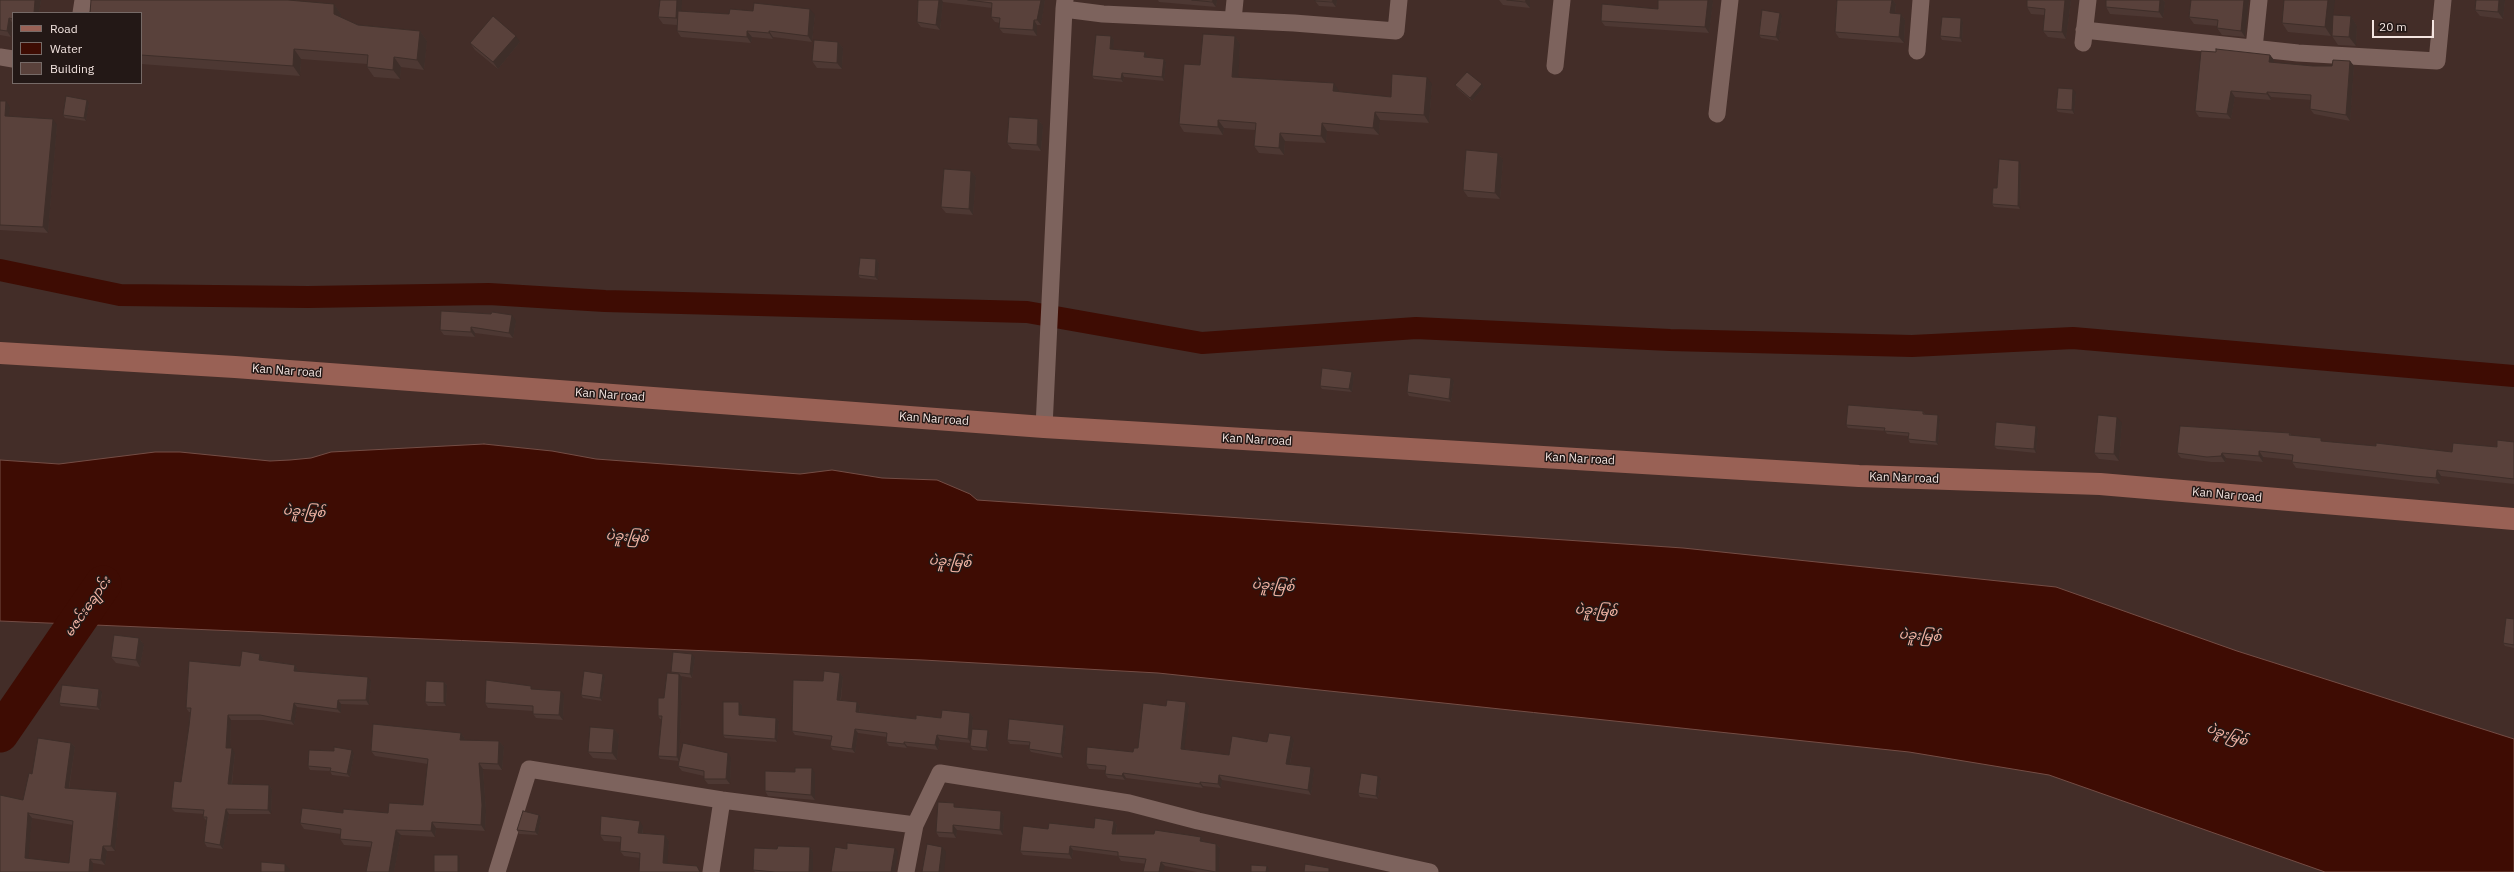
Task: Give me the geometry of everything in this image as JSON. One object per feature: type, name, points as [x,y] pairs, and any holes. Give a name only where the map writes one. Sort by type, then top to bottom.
[{"type":"street","points":[[81,12],[83,0]]},
{"type":"street","points":[[1232,20],[1235,0]]},
{"type":"street","points":[[1044,427],[1065,4],[1103,14],[1232,20],[1396,31],[1399,0]]},
{"type":"street","points":[[1555,66],[1562,0]]},
{"type":"street","points":[[1717,114],[1730,0]]},
{"type":"street","points":[[1917,51],[1921,0]]},
{"type":"street","points":[[2088,0],[2084,37],[2437,61],[2443,0]]},
{"type":"street","points":[[2254,48],[2259,0]]},
{"type":"street","points":[[0,57],[12,58]]},
{"type":"street","name":"Kan Nar road","points":[[0,353],[235,367],[1044,427],[1859,476],[2100,484],[2514,519]]},
{"type":"street","points":[[497,872],[529,769],[722,800],[915,825]]},
{"type":"street","points":[[906,872],[915,825],[940,773],[1129,803],[1198,821],[1430,872]]},
{"type":"street","points":[[711,872],[722,800]]},
{"type":"water","name":"ပဲခူးမြစ်","points":[[484,444],[552,451],[596,459],[800,474],[832,470],[882,478],[937,480],[970,494],[977,500],[1683,548],[2056,587],[2237,651],[2514,739],[2514,872],[2325,872],[2049,775],[1909,752],[1158,673],[923,660],[0,621],[0,460],[59,464],[155,452],[180,452],[270,461],[311,458],[331,452]]},
{"type":"building","points":[[0,0],[35,0],[34,12],[12,12],[12,19],[9,18],[7,31],[0,30]]},
{"type":"building","points":[[91,0],[288,0],[334,4],[334,14],[358,25],[420,31],[417,60],[394,57],[393,70],[367,67],[368,55],[294,49],[293,66],[142,55],[142,12],[90,12]]},
{"type":"building","points":[[660,0],[677,0],[676,18],[658,17]]},
{"type":"building","points":[[918,0],[939,0],[936,25],[917,22]]},
{"type":"building","points":[[968,0],[1041,0],[1037,20],[1034,20],[1033,30],[999,28],[1000,18],[991,17],[992,3]]},
{"type":"building","points":[[1192,0],[1213,0],[1212,2]]},
{"type":"building","points":[[1315,0],[1333,0],[1332,2]]},
{"type":"building","points":[[1507,0],[1526,0],[1525,2]]},
{"type":"building","points":[[1658,0],[1708,0],[1705,27],[1601,21],[1602,4],[1658,9]]},
{"type":"building","points":[[1837,0],[1892,0],[1890,13],[1901,14],[1899,37],[1835,32]]},
{"type":"building","points":[[2027,0],[2065,0],[2062,32],[2043,31],[2045,9],[2027,7]]},
{"type":"building","points":[[2106,0],[2160,0],[2159,12],[2106,7]]},
{"type":"building","points":[[2191,0],[2244,0],[2241,31],[2217,28],[2218,20],[2189,17]]},
{"type":"building","points":[[2284,0],[2328,0],[2325,27],[2282,23]]},
{"type":"building","points":[[2476,0],[2499,0],[2498,12],[2475,10]]},
{"type":"building","points":[[754,3],[810,9],[808,36],[769,31],[769,33],[747,31],[747,37],[677,31],[678,11],[729,14],[730,9],[753,11]]},
{"type":"building","points":[[1762,10],[1780,13],[1776,37],[1759,35]]},
{"type":"building","points":[[2333,15],[2351,16],[2349,37],[2332,36]]},
{"type":"building","points":[[493,16],[516,36],[493,62],[470,43]]},
{"type":"building","points":[[1942,17],[1961,18],[1960,38],[1940,36]]},
{"type":"building","points":[[1203,34],[1235,36],[1232,77],[1334,83],[1333,91],[1391,97],[1392,74],[1427,77],[1424,115],[1375,112],[1373,128],[1322,123],[1321,136],[1280,133],[1279,148],[1254,146],[1256,123],[1218,120],[1218,127],[1179,124],[1184,64],[1200,65]]},
{"type":"building","points":[[1096,35],[1111,36],[1110,49],[1145,52],[1144,57],[1164,59],[1162,77],[1122,73],[1121,79],[1092,76]]},
{"type":"building","points":[[814,40],[838,42],[837,63],[812,61]]},
{"type":"building","points":[[2216,49],[2270,55],[2269,62],[2313,66],[2332,66],[2333,60],[2350,61],[2346,115],[2310,109],[2311,95],[2231,91],[2227,114],[2195,111],[2201,51],[2216,52]]},
{"type":"building","points":[[1467,72],[1482,84],[1470,98],[1455,85]]},
{"type":"building","points":[[2058,88],[2073,89],[2072,110],[2056,109]]},
{"type":"building","points":[[66,96],[87,100],[84,118],[63,115]]},
{"type":"building","points":[[0,101],[6,101],[5,116],[53,119],[43,227],[0,225]]},
{"type":"building","points":[[1009,117],[1038,119],[1037,145],[1007,143]]},
{"type":"building","points":[[1466,150],[1498,153],[1495,193],[1463,190]]},
{"type":"building","points":[[1999,159],[2019,161],[2018,206],[1992,204],[1993,188],[1997,188]]},
{"type":"building","points":[[944,169],[971,171],[969,209],[941,207]]},
{"type":"building","points":[[860,258],[876,259],[875,277],[858,275]]},
{"type":"building","points":[[441,311],[491,314],[492,312],[512,315],[509,333],[471,327],[471,332],[440,330]]},
{"type":"building","points":[[1322,368],[1352,372],[1349,389],[1320,386]]},
{"type":"building","points":[[1409,374],[1451,378],[1449,399],[1407,392]]},
{"type":"building","points":[[1848,405],[1923,411],[1923,414],[1938,415],[1936,442],[1908,439],[1909,433],[1884,431],[1885,428],[1846,425]]},
{"type":"building","points":[[2098,415],[2117,417],[2114,454],[2094,453]]},
{"type":"building","points":[[1996,422],[2036,426],[2034,449],[1994,446]]},
{"type":"building","points":[[2180,426],[2290,433],[2289,435],[2321,438],[2321,441],[2376,446],[2376,443],[2452,452],[2453,443],[2497,447],[2497,440],[2514,442],[2514,479],[2437,470],[2436,478],[2414,476],[2292,462],[2293,455],[2259,451],[2259,456],[2222,453],[2221,456],[2207,457],[2177,453]]},
{"type":"building","points":[[2506,618],[2514,619],[2514,645],[2503,643]]},
{"type":"building","points":[[114,635],[139,638],[136,660],[111,657]]},
{"type":"building","points":[[242,651],[260,654],[259,660],[295,665],[294,671],[368,677],[366,700],[338,700],[337,709],[294,703],[291,721],[260,715],[228,715],[226,748],[232,748],[228,784],[269,785],[268,810],[226,809],[220,845],[204,842],[207,817],[203,817],[204,810],[171,808],[174,781],[181,782],[189,726],[191,708],[186,708],[189,661],[240,666]]},
{"type":"building","points":[[673,652],[692,654],[690,674],[671,672]]},
{"type":"building","points":[[584,671],[603,674],[600,698],[581,695]]},
{"type":"building","points":[[824,671],[840,673],[837,700],[857,702],[856,712],[916,719],[916,715],[941,718],[942,710],[970,713],[968,739],[937,735],[935,745],[904,742],[904,744],[886,742],[887,733],[855,729],[852,749],[830,746],[832,736],[792,731],[793,680],[823,681]]},
{"type":"building","points":[[667,673],[679,674],[677,757],[658,756],[662,716],[658,716],[658,698],[664,698]]},
{"type":"building","points":[[486,680],[531,686],[531,689],[561,691],[559,715],[533,714],[533,706],[485,703]]},
{"type":"building","points":[[426,681],[444,682],[444,703],[425,702]]},
{"type":"building","points":[[62,685],[99,689],[97,707],[59,703]]},
{"type":"building","points":[[1167,700],[1186,702],[1181,749],[1229,755],[1232,736],[1267,742],[1269,733],[1291,736],[1286,764],[1311,767],[1308,790],[1219,775],[1218,784],[1200,782],[1200,784],[1123,773],[1122,776],[1105,774],[1106,766],[1086,764],[1087,747],[1133,752],[1134,748],[1138,748],[1143,703],[1166,706]]},
{"type":"building","points":[[723,702],[739,702],[739,715],[776,718],[775,739],[723,735]]},
{"type":"building","points":[[1009,719],[1064,725],[1061,754],[1029,749],[1030,742],[1007,740]]},
{"type":"building","points":[[373,724],[461,733],[460,740],[499,741],[498,764],[479,763],[482,805],[481,825],[432,822],[431,831],[396,830],[389,872],[366,872],[372,842],[340,839],[341,829],[300,823],[302,808],[343,813],[343,809],[388,813],[389,803],[423,805],[428,759],[371,751]]},
{"type":"building","points":[[590,727],[614,729],[612,753],[588,752]]},
{"type":"building","points":[[972,729],[988,730],[986,748],[970,746]]},
{"type":"building","points":[[38,738],[71,743],[65,788],[117,792],[111,846],[103,846],[101,860],[90,859],[89,872],[0,872],[0,795],[23,800],[29,773],[32,774]],"holes":[[[28,813],[73,821],[69,863],[25,858]]]},
{"type":"building","points":[[683,743],[728,753],[726,779],[704,779],[704,771],[678,766]]},
{"type":"building","points":[[334,747],[352,750],[347,774],[330,771],[331,768],[308,766],[309,750],[334,751]]},
{"type":"building","points":[[795,768],[812,768],[811,795],[765,791],[765,771],[795,772]]},
{"type":"building","points":[[1361,773],[1378,776],[1376,796],[1358,793]]},
{"type":"building","points":[[938,802],[954,803],[954,807],[1001,811],[1000,830],[953,825],[953,833],[936,832]]},
{"type":"building","points":[[523,811],[539,815],[535,832],[517,830]]},
{"type":"building","points":[[601,816],[640,821],[638,833],[665,835],[663,863],[697,866],[700,872],[639,872],[640,853],[620,851],[621,837],[600,835]]},
{"type":"building","points":[[1095,818],[1114,821],[1112,834],[1154,834],[1155,830],[1201,837],[1200,841],[1216,844],[1216,872],[1161,862],[1159,872],[1143,872],[1146,859],[1118,856],[1118,852],[1070,846],[1069,854],[1020,851],[1023,826],[1048,829],[1049,823],[1094,828]]},
{"type":"building","points":[[847,843],[895,848],[891,872],[831,872],[835,847],[847,849]]},
{"type":"building","points":[[927,844],[942,847],[939,872],[922,872]]},
{"type":"building","points":[[778,846],[810,847],[809,872],[775,872],[753,870],[754,848],[777,849]]},
{"type":"building","points":[[434,855],[458,855],[458,872],[434,872]]},
{"type":"building","points":[[261,862],[285,864],[285,872],[261,872]]},
{"type":"building","points":[[1305,864],[1329,868],[1329,872],[1304,872]]},
{"type":"building","points":[[1251,865],[1267,866],[1266,872],[1251,872]]},
{"type":"waterway","points":[[0,270],[120,295],[308,297],[489,294],[605,301],[1027,312],[1202,343],[1416,328],[1670,340],[1912,346],[2073,338],[2514,376]]},
{"type":"waterway","name":"မဇင်းချောင်း","points":[[0,734],[103,584]]}]
